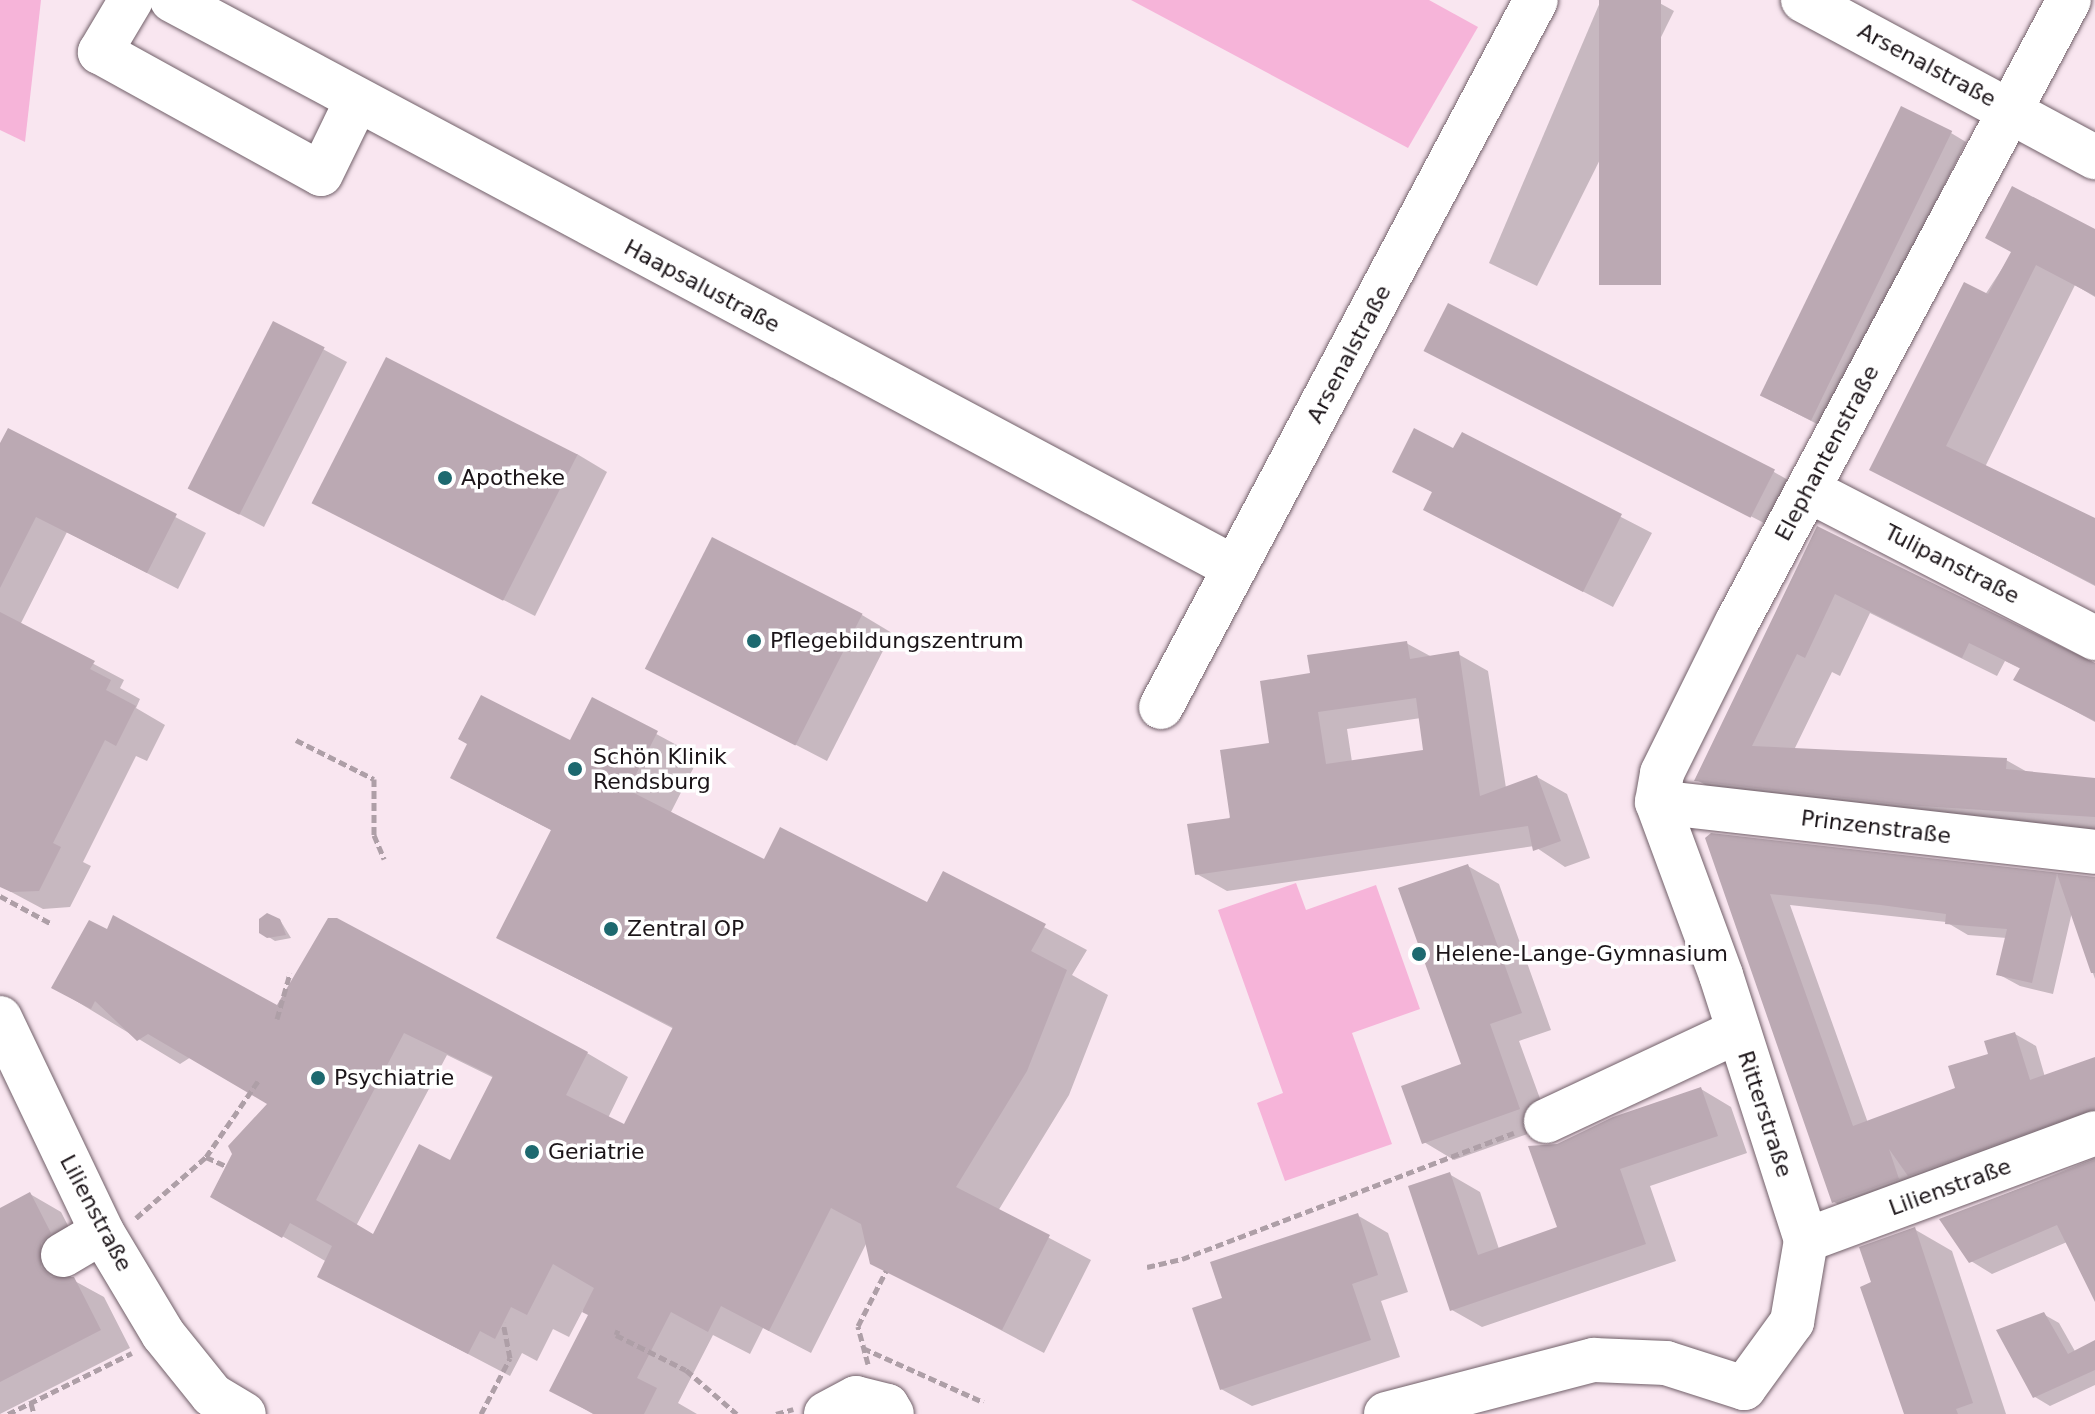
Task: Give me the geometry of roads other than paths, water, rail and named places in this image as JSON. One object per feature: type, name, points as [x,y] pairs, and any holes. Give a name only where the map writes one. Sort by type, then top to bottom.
[{"type":"street","points":[[131,0],[100,52],[321,174],[356,102]]},
{"type":"street","name":"Haapsalustraße","points":[[172,0],[356,102],[1235,568]]},
{"type":"street","name":"Arsenalstraße","points":[[1161,707],[1536,0]]},
{"type":"street","name":"Arsenalstraße","points":[[1803,0],[2095,157]]},
{"type":"street","name":"Arsenalstraße","points":[[2008,108],[2069,0]]},
{"type":"street","name":"Elephantenstraße","points":[[1657,802],[1662,773],[2008,108]]},
{"type":"street","name":"Tulipanstraße","points":[[1808,490],[2095,638]]},
{"type":"street","name":"Prinzenstraße","points":[[1657,802],[2095,852]]},
{"type":"street","name":"Ritterstraße","points":[[1657,802],[1738,1031],[1806,1240],[1792,1322],[1756,1401]]},
{"type":"street","name":"Lilienstraße","points":[[0,1018],[106,1237],[163,1334],[216,1408]]},
{"type":"street","points":[[1546,1121],[1738,1031]]},
{"type":"street","name":"Lilienstraße","points":[[1806,1240],[2095,1133]]},
{"type":"street","points":[[63,1255],[106,1237]]},
{"type":"street","points":[[1386,1414],[1594,1360],[1666,1363],[1756,1401]]},
{"type":"street","points":[[826,1414],[856,1398],[887,1406],[892,1414]]},
{"type":"place","name":"Apotheke","points":[[445,478]]},
{"type":"place","name":"Pflegebildungszentrum","points":[[754,641]]},
{"type":"place","name":"Schön Klinik Rendsburg","points":[[575,769]]},
{"type":"place","name":"Zentral OP","points":[[611,929]]},
{"type":"place","name":"Helene-Lange-Gymnasium","points":[[1419,954]]},
{"type":"place","name":"Psychiatrie","points":[[318,1078]]},
{"type":"place","name":"Geriatrie","points":[[532,1152]]}]
